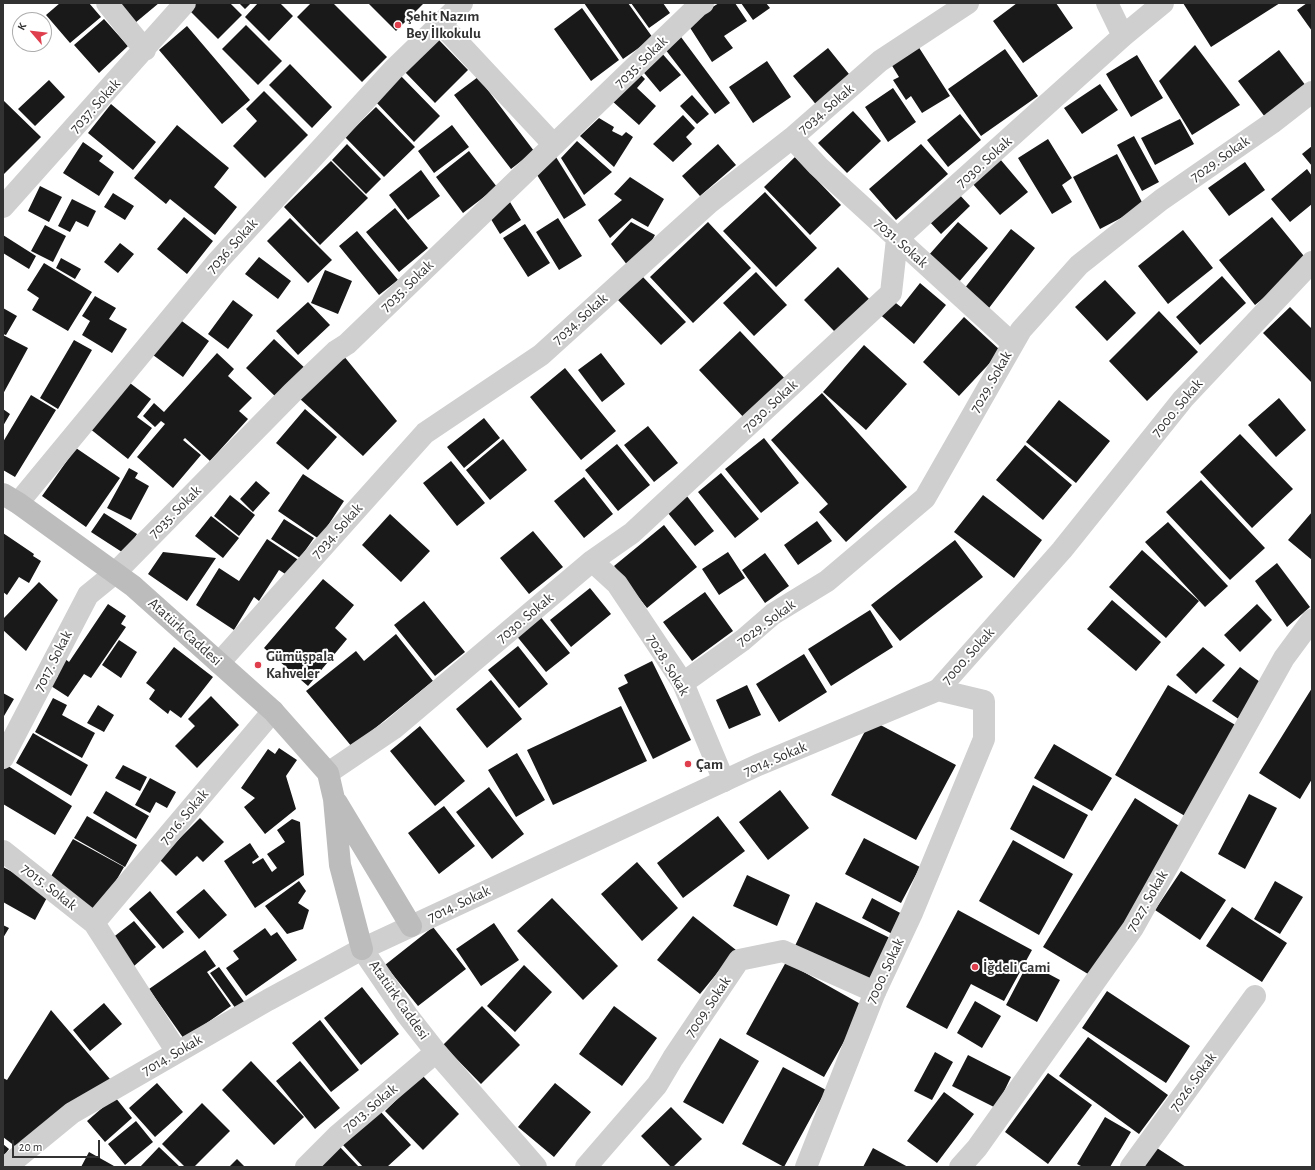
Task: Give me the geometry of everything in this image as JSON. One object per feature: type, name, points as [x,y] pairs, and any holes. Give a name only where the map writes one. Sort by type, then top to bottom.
[{"type":"main road","name":"Atatürk Caddesi","points":[[10,498],[134,586],[273,711],[328,773],[334,799],[340,865],[362,949]]},
{"type":"main road","name":"Atatürk Caddesi","points":[[334,799],[411,926]]},
{"type":"street","points":[[107,3],[145,50]]},
{"type":"street","name":"7037. Sokak","points":[[3,207],[186,3]]},
{"type":"street","name":"7036. Sokak","points":[[10,498],[217,262],[393,70],[462,3]]},
{"type":"street","name":"7035. Sokak","points":[[115,573],[292,393],[336,351],[347,344],[703,3]]},
{"type":"street","name":"7034. Sokak","points":[[219,663],[425,433],[541,354],[709,204],[792,138],[880,61],[968,3]]},
{"type":"street","points":[[1107,3],[1123,36]]},
{"type":"street","name":"7030. Sokak","points":[[328,773],[393,729],[592,561],[632,533],[891,293],[897,239],[1123,36],[1162,3]]},
{"type":"street","points":[[441,24],[554,145]]},
{"type":"street","name":"7029. Sokak","points":[[683,683],[743,640],[773,614],[827,581],[925,498],[1021,330],[1079,265],[1161,200],[1272,123],[1312,92]]},
{"type":"street","name":"7031. Sokak","points":[[792,138],[818,166],[1013,344]]},
{"type":"street","name":"7000. Sokak","points":[[806,1167],[875,992],[912,913],[984,739],[984,701],[938,690],[1062,550],[1183,399],[1312,262]]},
{"type":"street","name":"7028. Sokak","points":[[592,561],[617,584],[683,683],[724,781]]},
{"type":"street","name":"7017. Sokak","points":[[3,758],[88,595],[115,573]]},
{"type":"street","name":"7027. Sokak","points":[[960,1167],[978,1148],[1133,928],[1284,658],[1312,620]]},
{"type":"street","name":"7014. Sokak","points":[[6,1167],[72,1113],[268,1000],[362,949],[758,765],[938,690]]},
{"type":"street","name":"7016. Sokak","points":[[94,923],[273,711]]},
{"type":"street","name":"7015. Sokak","points":[[3,851],[94,923],[178,1052]]},
{"type":"street","name":"Atatürk Caddesi","points":[[362,949],[407,1015],[436,1052],[536,1167]]},
{"type":"street","name":"7009. Sokak","points":[[586,1167],[657,1085],[673,1058],[739,960],[783,951],[875,992]]},
{"type":"street","name":"7026. Sokak","points":[[1131,1167],[1255,996]]},
{"type":"street","name":"7013. Sokak","points":[[306,1167],[337,1136],[436,1052]]},
{"type":"building","points":[[60,3],[89,3],[101,17],[70,43],[52,22],[52,12],[50,12]]},
{"type":"building","points":[[117,3],[159,3],[135,23]]},
{"type":"building","points":[[196,3],[230,3],[242,15],[218,39],[189,10]]},
{"type":"building","points":[[239,3],[251,3],[245,9]]},
{"type":"building","points":[[258,3],[280,3],[293,16],[269,41],[245,17]]},
{"type":"building","points":[[311,3],[333,3],[387,57],[362,82],[297,17]]},
{"type":"building","points":[[368,3],[424,3],[396,31]]},
{"type":"building","points":[[584,3],[628,3],[653,38],[623,59]]},
{"type":"building","points":[[631,3],[663,3],[670,13],[649,28]]},
{"type":"building","points":[[719,3],[735,3],[747,21],[724,36],[733,48],[712,62],[687,23]]},
{"type":"building","points":[[741,3],[766,3],[770,8],[753,20]]},
{"type":"building","points":[[1017,3],[1056,3],[1073,28],[1023,63],[993,21]]},
{"type":"building","points":[[1183,3],[1280,3],[1211,47]]},
{"type":"building","points":[[1307,3],[1312,3],[1312,31],[1297,10]]},
{"type":"building","points":[[582,8],[619,60],[591,81],[554,29]]},
{"type":"building","points":[[104,19],[128,46],[99,73],[74,45]]},
{"type":"building","points":[[246,25],[282,61],[258,85],[222,49]]},
{"type":"building","points":[[187,26],[250,100],[222,124],[159,50]]},
{"type":"building","points":[[681,37],[730,103],[715,114],[665,49]]},
{"type":"building","points":[[438,39],[468,70],[435,103],[405,72]]},
{"type":"building","points":[[1195,45],[1240,105],[1192,135],[1159,81]]},
{"type":"building","points":[[918,46],[950,96],[922,113],[911,96],[906,100],[893,80],[899,77],[891,64]]},
{"type":"building","points":[[828,48],[853,79],[818,107],[793,76]]},
{"type":"building","points":[[1005,49],[1038,96],[981,136],[948,89]]},
{"type":"building","points":[[1279,50],[1306,86],[1265,117],[1238,81]]},
{"type":"building","points":[[660,51],[681,75],[660,92],[640,68]]},
{"type":"building","points":[[1137,55],[1163,98],[1131,117],[1106,74]]},
{"type":"building","points":[[767,61],[791,97],[753,123],[729,87]]},
{"type":"building","points":[[290,64],[332,107],[312,128],[269,85]]},
{"type":"building","points":[[637,71],[645,79],[637,88],[656,106],[639,125],[611,100]]},
{"type":"building","points":[[400,75],[440,116],[414,142],[374,100]]},
{"type":"building","points":[[478,77],[534,151],[511,169],[454,95]]},
{"type":"building","points":[[49,80],[65,97],[35,126],[18,109]]},
{"type":"building","points":[[1100,84],[1118,110],[1082,134],[1064,108]]},
{"type":"building","points":[[893,88],[916,122],[888,142],[865,107]]},
{"type":"building","points":[[264,91],[308,135],[265,178],[233,146],[257,121],[246,109]]},
{"type":"building","points":[[692,95],[709,114],[697,124],[680,106]]},
{"type":"building","points":[[3,100],[41,137],[4,174],[3,173]]},
{"type":"building","points":[[111,104],[156,142],[133,170],[88,133]]},
{"type":"building","points":[[376,107],[415,147],[384,177],[345,137]]},
{"type":"building","points":[[853,111],[881,141],[847,173],[818,143]]},
{"type":"building","points":[[960,114],[981,140],[948,167],[927,140]]},
{"type":"building","points":[[683,115],[695,128],[686,137],[692,144],[673,162],[653,144]]},
{"type":"building","points":[[599,118],[614,127],[612,131],[622,136],[626,132],[633,137],[614,167],[580,136]]},
{"type":"building","points":[[1180,119],[1194,144],[1155,165],[1141,138]]},
{"type":"building","points":[[177,125],[229,168],[214,187],[237,207],[215,235],[170,199],[166,204],[134,178]]},
{"type":"building","points":[[452,125],[469,147],[434,173],[418,151]]},
{"type":"building","points":[[1134,136],[1159,182],[1142,191],[1117,145]]},
{"type":"building","points":[[1048,139],[1072,178],[1062,185],[1072,202],[1052,214],[1018,158]]},
{"type":"building","points":[[577,141],[612,172],[584,195],[561,158]]},
{"type":"building","points":[[83,142],[103,156],[99,161],[114,172],[99,196],[63,173]]},
{"type":"building","points":[[347,144],[381,179],[366,194],[332,160]]},
{"type":"building","points":[[718,144],[736,165],[700,196],[682,176]]},
{"type":"building","points":[[921,144],[948,174],[896,220],[869,189]]},
{"type":"building","points":[[1312,146],[1312,166],[1302,154]]},
{"type":"building","points":[[469,151],[497,187],[463,213],[436,177]]},
{"type":"building","points":[[1117,154],[1144,206],[1100,229],[1073,177]]},
{"type":"building","points":[[556,157],[586,205],[564,219],[534,170]]},
{"type":"building","points":[[795,157],[841,205],[810,235],[764,187]]},
{"type":"building","points":[[1000,159],[1028,192],[1000,215],[972,183]]},
{"type":"building","points":[[331,161],[368,198],[320,245],[284,207]]},
{"type":"building","points":[[1245,162],[1265,190],[1229,216],[1208,188]]},
{"type":"building","points":[[1307,169],[1312,176],[1312,204],[1290,222],[1271,199]]},
{"type":"building","points":[[421,170],[440,196],[408,220],[389,195]]},
{"type":"building","points":[[630,177],[664,199],[648,227],[632,218],[610,238],[598,220],[622,200],[614,194]]},
{"type":"building","points":[[40,186],[62,197],[49,222],[28,211]]},
{"type":"building","points":[[765,192],[817,248],[776,287],[723,231]]},
{"type":"building","points":[[957,192],[970,206],[941,234],[928,220]]},
{"type":"building","points":[[113,193],[134,206],[125,220],[104,207]]},
{"type":"building","points":[[72,199],[96,211],[88,227],[76,221],[70,232],[58,226]]},
{"type":"building","points":[[510,202],[521,220],[500,234],[489,216]]},
{"type":"building","points":[[395,208],[428,248],[399,272],[366,232]]},
{"type":"building","points":[[184,217],[213,241],[187,274],[157,249]]},
{"type":"building","points":[[1272,217],[1308,261],[1255,305],[1219,260]]},
{"type":"building","points":[[290,218],[332,260],[308,283],[267,241]]},
{"type":"building","points":[[558,218],[582,256],[559,270],[536,232]]},
{"type":"building","points":[[631,222],[655,235],[644,255],[628,266],[611,244]]},
{"type":"building","points":[[708,222],[751,268],[693,323],[650,277]]},
{"type":"building","points":[[958,222],[988,248],[958,283],[928,256]]},
{"type":"building","points":[[525,224],[550,263],[528,277],[503,238]]},
{"type":"building","points":[[45,225],[66,236],[53,262],[31,251]]},
{"type":"building","points":[[1011,229],[1035,248],[989,308],[964,289]]},
{"type":"building","points":[[1183,230],[1213,268],[1168,304],[1138,266]]},
{"type":"building","points":[[357,231],[398,280],[379,295],[339,246]]},
{"type":"building","points":[[3,235],[36,256],[29,269],[3,253]]},
{"type":"building","points":[[120,243],[134,254],[118,273],[104,262]]},
{"type":"building","points":[[259,257],[291,281],[278,299],[245,274]]},
{"type":"building","points":[[61,258],[81,269],[75,279],[56,268]]},
{"type":"building","points":[[44,263],[92,292],[68,331],[32,310],[39,298],[27,290]]},
{"type":"building","points":[[838,267],[869,299],[835,332],[804,300]]},
{"type":"building","points":[[325,270],[352,281],[338,314],[311,303]]},
{"type":"building","points":[[756,272],[787,305],[754,336],[723,303]]},
{"type":"building","points":[[642,276],[686,322],[661,345],[618,300]]},
{"type":"building","points":[[1222,276],[1246,303],[1200,345],[1176,317]]},
{"type":"building","points":[[1105,280],[1136,313],[1107,341],[1075,307]]},
{"type":"building","points":[[920,283],[946,305],[914,344],[876,311],[888,297],[901,307]]},
{"type":"building","points":[[95,296],[116,308],[109,319],[127,329],[112,353],[82,335],[90,321],[82,316]]},
{"type":"building","points":[[233,300],[253,315],[228,349],[208,334]]},
{"type":"building","points":[[308,302],[330,325],[298,355],[276,331]]},
{"type":"building","points":[[1290,307],[1312,329],[1312,383],[1263,333]]},
{"type":"building","points":[[3,308],[17,316],[6,335],[3,334]]},
{"type":"building","points":[[1159,311],[1198,352],[1147,401],[1109,361]]},
{"type":"building","points":[[964,317],[1001,351],[959,396],[923,362]]},
{"type":"building","points":[[179,319],[209,341],[183,377],[153,355]]},
{"type":"building","points":[[740,331],[788,382],[747,421],[699,370]]},
{"type":"building","points":[[3,335],[28,348],[3,394]]},
{"type":"building","points":[[274,339],[307,370],[278,399],[246,368]]},
{"type":"building","points":[[74,340],[92,350],[58,409],[40,398]]},
{"type":"building","points":[[864,345],[907,384],[866,430],[823,392]]},
{"type":"building","points":[[217,353],[234,369],[228,376],[252,398],[239,411],[248,419],[210,461],[185,438],[183,440],[201,455],[173,488],[137,457],[165,424],[161,421],[155,427],[143,416],[154,403],[164,412]]},
{"type":"building","points":[[601,353],[625,384],[602,402],[578,370]]},
{"type":"building","points":[[343,355],[397,421],[363,456],[299,398]]},
{"type":"building","points":[[565,368],[616,431],[581,460],[530,397]]},
{"type":"building","points":[[126,380],[151,399],[137,417],[152,428],[128,459],[89,428]]},
{"type":"building","points":[[822,393],[907,487],[846,542],[819,512],[828,504],[771,440]]},
{"type":"building","points":[[31,395],[56,410],[15,477],[3,470],[3,442]]},
{"type":"building","points":[[1279,398],[1306,430],[1276,457],[1248,425]]},
{"type":"building","points":[[1059,400],[1110,441],[1076,483],[1026,442]]},
{"type":"building","points":[[3,409],[10,414],[3,426]]},
{"type":"building","points":[[305,409],[337,437],[308,470],[276,443]]},
{"type":"building","points":[[484,418],[500,438],[464,468],[447,447]]},
{"type":"building","points":[[648,426],[678,463],[654,482],[624,445]]},
{"type":"building","points":[[1240,434],[1293,489],[1252,528],[1200,472]]},
{"type":"building","points":[[764,438],[799,483],[761,513],[725,469]]},
{"type":"building","points":[[503,439],[527,470],[490,500],[466,470]]},
{"type":"building","points":[[617,444],[650,485],[618,511],[585,470]]},
{"type":"building","points":[[1025,445],[1072,485],[1043,520],[996,480]]},
{"type":"building","points":[[76,448],[120,478],[86,527],[42,496]]},
{"type":"building","points":[[451,461],[485,503],[457,526],[423,483]]},
{"type":"building","points":[[129,468],[138,473],[135,478],[149,486],[131,520],[107,508]]},
{"type":"building","points":[[721,473],[759,519],[735,538],[698,492]]},
{"type":"building","points":[[303,474],[344,501],[319,539],[278,511]]},
{"type":"building","points":[[584,477],[613,514],[584,538],[554,501]]},
{"type":"building","points":[[1201,480],[1265,548],[1230,580],[1166,512]]},
{"type":"building","points":[[256,481],[270,493],[253,512],[240,499]]},
{"type":"building","points":[[683,491],[714,531],[695,546],[663,507]]},
{"type":"building","points":[[230,495],[255,515],[239,536],[214,516]]},
{"type":"building","points":[[983,495],[1042,540],[1014,578],[954,532]]},
{"type":"building","points":[[1312,512],[1312,560],[1288,540]]},
{"type":"building","points":[[104,513],[137,534],[125,554],[91,532]]},
{"type":"building","points":[[390,514],[430,551],[401,582],[362,545]]},
{"type":"building","points":[[211,516],[239,538],[223,558],[195,536]]},
{"type":"building","points":[[284,519],[314,538],[300,558],[271,539]]},
{"type":"building","points":[[817,521],[832,541],[798,565],[784,545]]},
{"type":"building","points":[[1168,522],[1228,586],[1205,607],[1145,542]]},
{"type":"building","points":[[664,525],[697,567],[647,608],[614,566]]},
{"type":"building","points":[[533,531],[563,567],[529,594],[500,558]]},
{"type":"building","points":[[3,533],[34,554],[33,556],[41,561],[29,583],[19,577],[7,595],[3,592]]},
{"type":"building","points":[[267,539],[300,561],[290,577],[279,570],[259,601],[254,597],[234,630],[196,605],[219,568],[239,581]]},
{"type":"building","points":[[955,540],[983,577],[900,641],[871,605]]},
{"type":"building","points":[[1142,550],[1199,601],[1166,638],[1109,587]]},
{"type":"building","points":[[163,552],[216,558],[187,601],[148,574]]},
{"type":"building","points":[[728,552],[745,578],[719,595],[702,569]]},
{"type":"building","points":[[765,553],[789,586],[765,603],[742,570]]},
{"type":"building","points":[[1277,563],[1310,607],[1287,627],[1255,581]]},
{"type":"building","points":[[323,579],[354,605],[335,628],[347,639],[308,686],[264,648]]},
{"type":"building","points":[[39,582],[58,600],[26,651],[3,630],[3,619]]},
{"type":"building","points":[[590,588],[611,614],[571,647],[550,620]]},
{"type":"building","points":[[705,592],[733,631],[692,661],[663,622]]},
{"type":"building","points":[[1112,600],[1161,642],[1136,671],[1087,629]]},
{"type":"building","points":[[424,601],[465,652],[435,676],[394,625]]},
{"type":"building","points":[[108,604],[126,616],[121,624],[126,627],[91,678],[84,674],[68,697],[51,686],[58,676],[54,673],[64,658],[69,662]]},
{"type":"building","points":[[1257,604],[1272,620],[1240,652],[1224,635]]},
{"type":"building","points":[[870,610],[893,647],[831,686],[808,649]]},
{"type":"building","points":[[539,615],[570,653],[546,672],[515,634]]},
{"type":"building","points":[[396,634],[433,681],[352,747],[306,691],[356,651],[364,661]]},
{"type":"building","points":[[119,640],[137,652],[121,678],[102,665]]},
{"type":"building","points":[[518,646],[548,684],[519,708],[488,670]]},
{"type":"building","points":[[174,647],[213,677],[181,718],[170,710],[168,714],[149,699],[155,690],[146,683]]},
{"type":"building","points":[[1203,647],[1225,665],[1196,694],[1176,675]]},
{"type":"building","points":[[804,654],[827,692],[779,722],[756,684]]},
{"type":"building","points":[[652,661],[691,740],[653,759],[618,688],[628,683],[624,675]]},
{"type":"building","points":[[1240,667],[1264,685],[1240,720],[1212,701]]},
{"type":"building","points":[[491,680],[522,719],[487,748],[456,709]]},
{"type":"building","points":[[747,685],[761,715],[729,729],[716,700]]},
{"type":"building","points":[[1168,685],[1237,726],[1185,816],[1115,775]]},
{"type":"building","points":[[1312,688],[1312,779],[1300,799],[1259,773]]},
{"type":"building","points":[[3,693],[14,699],[4,716],[3,715]]},
{"type":"building","points":[[211,696],[239,725],[197,768],[175,746],[195,726],[188,719]]},
{"type":"building","points":[[53,698],[67,705],[62,715],[95,733],[82,758],[35,732]]},
{"type":"building","points":[[98,705],[114,715],[104,732],[87,723]]},
{"type":"building","points":[[621,706],[647,761],[553,805],[527,750]]},
{"type":"building","points":[[871,720],[956,765],[916,840],[831,795]]},
{"type":"building","points":[[420,726],[465,781],[435,806],[390,751]]},
{"type":"building","points":[[33,733],[88,765],[71,796],[16,763]]},
{"type":"building","points":[[1054,744],[1112,778],[1092,811],[1034,778]]},
{"type":"building","points":[[279,748],[297,760],[286,776],[296,809],[265,834],[244,807],[255,798],[241,788],[268,749],[275,754]]},
{"type":"building","points":[[517,753],[545,800],[516,817],[488,770]]},
{"type":"building","points":[[5,764],[72,806],[55,835],[3,804],[3,767]]},
{"type":"building","points":[[123,765],[147,777],[140,791],[115,778]]},
{"type":"building","points":[[150,778],[176,792],[167,808],[156,802],[150,813],[135,805]]},
{"type":"building","points":[[1033,785],[1088,815],[1064,859],[1010,829]]},
{"type":"building","points":[[489,787],[524,834],[492,859],[456,812]]},
{"type":"building","points":[[780,790],[809,828],[768,860],[739,822]]},
{"type":"building","points":[[106,791],[149,816],[136,839],[93,813]]},
{"type":"building","points":[[1249,794],[1277,808],[1245,869],[1218,854]]},
{"type":"building","points":[[1135,798],[1184,829],[1093,977],[1043,947]]},
{"type":"building","points":[[444,806],[475,846],[439,874],[408,833]]},
{"type":"building","points":[[87,816],[137,845],[125,867],[74,838]]},
{"type":"building","points":[[718,816],[745,851],[683,898],[657,863]]},
{"type":"building","points":[[200,818],[224,842],[203,862],[197,856],[176,876],[159,859]]},
{"type":"building","points":[[292,819],[300,822],[304,875],[255,908],[224,861],[250,843],[259,857],[252,862],[253,864],[263,858],[272,872],[277,868],[267,854],[285,842],[277,830]]},
{"type":"building","points":[[864,838],[920,867],[901,903],[845,874]]},
{"type":"building","points":[[73,839],[124,867],[98,912],[47,883]]},
{"type":"building","points":[[1013,840],[1073,874],[1039,935],[979,901]]},
{"type":"building","points":[[637,862],[678,908],[642,941],[601,894]]},
{"type":"building","points":[[3,867],[50,892],[35,920],[3,902]]},
{"type":"building","points":[[1181,871],[1226,900],[1200,940],[1155,910]]},
{"type":"building","points":[[747,875],[790,895],[777,926],[733,906]]},
{"type":"building","points":[[299,881],[306,891],[298,903],[309,910],[303,929],[287,934],[265,906]]},
{"type":"building","points":[[1275,881],[1303,897],[1280,934],[1254,919]]},
{"type":"building","points":[[204,889],[227,915],[199,939],[176,912]]},
{"type":"building","points":[[150,891],[184,932],[163,949],[129,909]]},
{"type":"building","points":[[552,898],[618,966],[583,1000],[517,931]]},
{"type":"building","points":[[872,898],[906,916],[896,936],[862,918]]},
{"type":"building","points":[[816,902],[890,938],[867,986],[793,950]]},
{"type":"building","points":[[1232,907],[1287,943],[1262,982],[1206,946]]},
{"type":"building","name":"İğdeli Cami","points":[[958,910],[1032,950],[1004,1001],[971,984],[947,1029],[906,1007]]},
{"type":"building","points":[[693,916],[736,950],[700,994],[657,960]]},
{"type":"building","points":[[134,921],[156,947],[134,966],[111,939]]},
{"type":"building","points":[[494,923],[519,960],[481,986],[456,949]]},
{"type":"building","points":[[3,925],[9,928],[3,938]]},
{"type":"building","points":[[433,927],[466,969],[418,1006],[385,965]]},
{"type":"building","points":[[265,928],[271,936],[277,932],[297,960],[246,996],[226,968],[239,959],[233,951]]},
{"type":"building","points":[[205,950],[216,966],[207,972],[231,1006],[184,1039],[149,989]]},
{"type":"building","points":[[786,962],[864,1006],[824,1077],[746,1034]]},
{"type":"building","points":[[1028,963],[1060,980],[1037,1022],[1006,1005]]},
{"type":"building","points":[[524,965],[552,992],[515,1032],[487,1006]]},
{"type":"building","points":[[219,967],[245,1003],[236,1009],[210,973]]},
{"type":"building","points":[[362,987],[399,1034],[361,1065],[324,1018]]},
{"type":"building","points":[[1107,991],[1190,1046],[1166,1083],[1082,1028]]},
{"type":"building","points":[[975,1001],[1001,1016],[982,1048],[957,1033]]},
{"type":"building","points":[[104,1003],[122,1024],[90,1051],[73,1030]]},
{"type":"building","points":[[482,1006],[520,1045],[481,1084],[443,1045]]},
{"type":"building","points":[[614,1006],[657,1038],[622,1086],[579,1054]]},
{"type":"building","points":[[51,1010],[110,1079],[20,1150],[3,1137],[3,1078],[7,1080]]},
{"type":"building","points":[[320,1020],[359,1070],[331,1092],[292,1043]]},
{"type":"building","points":[[1088,1037],[1168,1095],[1139,1134],[1059,1076]]},
{"type":"building","points":[[720,1038],[759,1061],[723,1124],[683,1102]]},
{"type":"building","points":[[935,1052],[953,1062],[932,1100],[914,1091]]},
{"type":"building","points":[[968,1055],[1011,1077],[996,1108],[952,1086]]},
{"type":"building","points":[[251,1061],[304,1117],[274,1145],[222,1090]]},
{"type":"building","points":[[300,1061],[340,1108],[315,1129],[276,1081]]},
{"type":"building","points":[[783,1067],[826,1090],[784,1167],[742,1144]]},
{"type":"building","points":[[1048,1073],[1092,1105],[1048,1164],[1005,1132]]},
{"type":"building","points":[[422,1075],[459,1114],[423,1150],[385,1111]]},
{"type":"building","points":[[157,1083],[183,1112],[155,1137],[129,1108]]},
{"type":"building","points":[[555,1083],[591,1112],[554,1157],[518,1127]]},
{"type":"building","points":[[944,1092],[974,1114],[937,1163],[907,1141]]},
{"type":"building","points":[[115,1097],[132,1118],[105,1142],[87,1121]]},
{"type":"building","points":[[202,1103],[230,1131],[194,1167],[185,1167],[162,1144]]},
{"type":"building","points":[[671,1107],[702,1139],[673,1167],[671,1167],[641,1136]]},
{"type":"building","points":[[380,1111],[411,1145],[387,1167],[363,1167],[343,1145]]},
{"type":"building","points":[[1105,1117],[1131,1132],[1110,1167],[1083,1167],[1077,1164]]},
{"type":"building","points":[[136,1121],[153,1142],[125,1165],[108,1144]]},
{"type":"building","points":[[3,1144],[9,1149],[3,1157]]},
{"type":"building","points":[[159,1147],[180,1167],[140,1167]]},
{"type":"building","points":[[340,1147],[359,1167],[318,1167]]},
{"type":"building","points":[[873,1148],[908,1167],[863,1167]]},
{"type":"building","points":[[1157,1148],[1186,1167],[1144,1167]]},
{"type":"building","points":[[89,1152],[114,1166],[81,1167]]},
{"type":"building","points":[[237,1159],[245,1167],[229,1167]]},
{"type":"place","name":"Şehit Nazım Bey İlkokulu","points":[[398,25]]},
{"type":"place","name":"Gümüşpala Kahveler","points":[[258,665]]},
{"type":"place","name":"Çam","points":[[688,764]]},
{"type":"place","name":"İğdeli Cami","points":[[975,967]]}]
